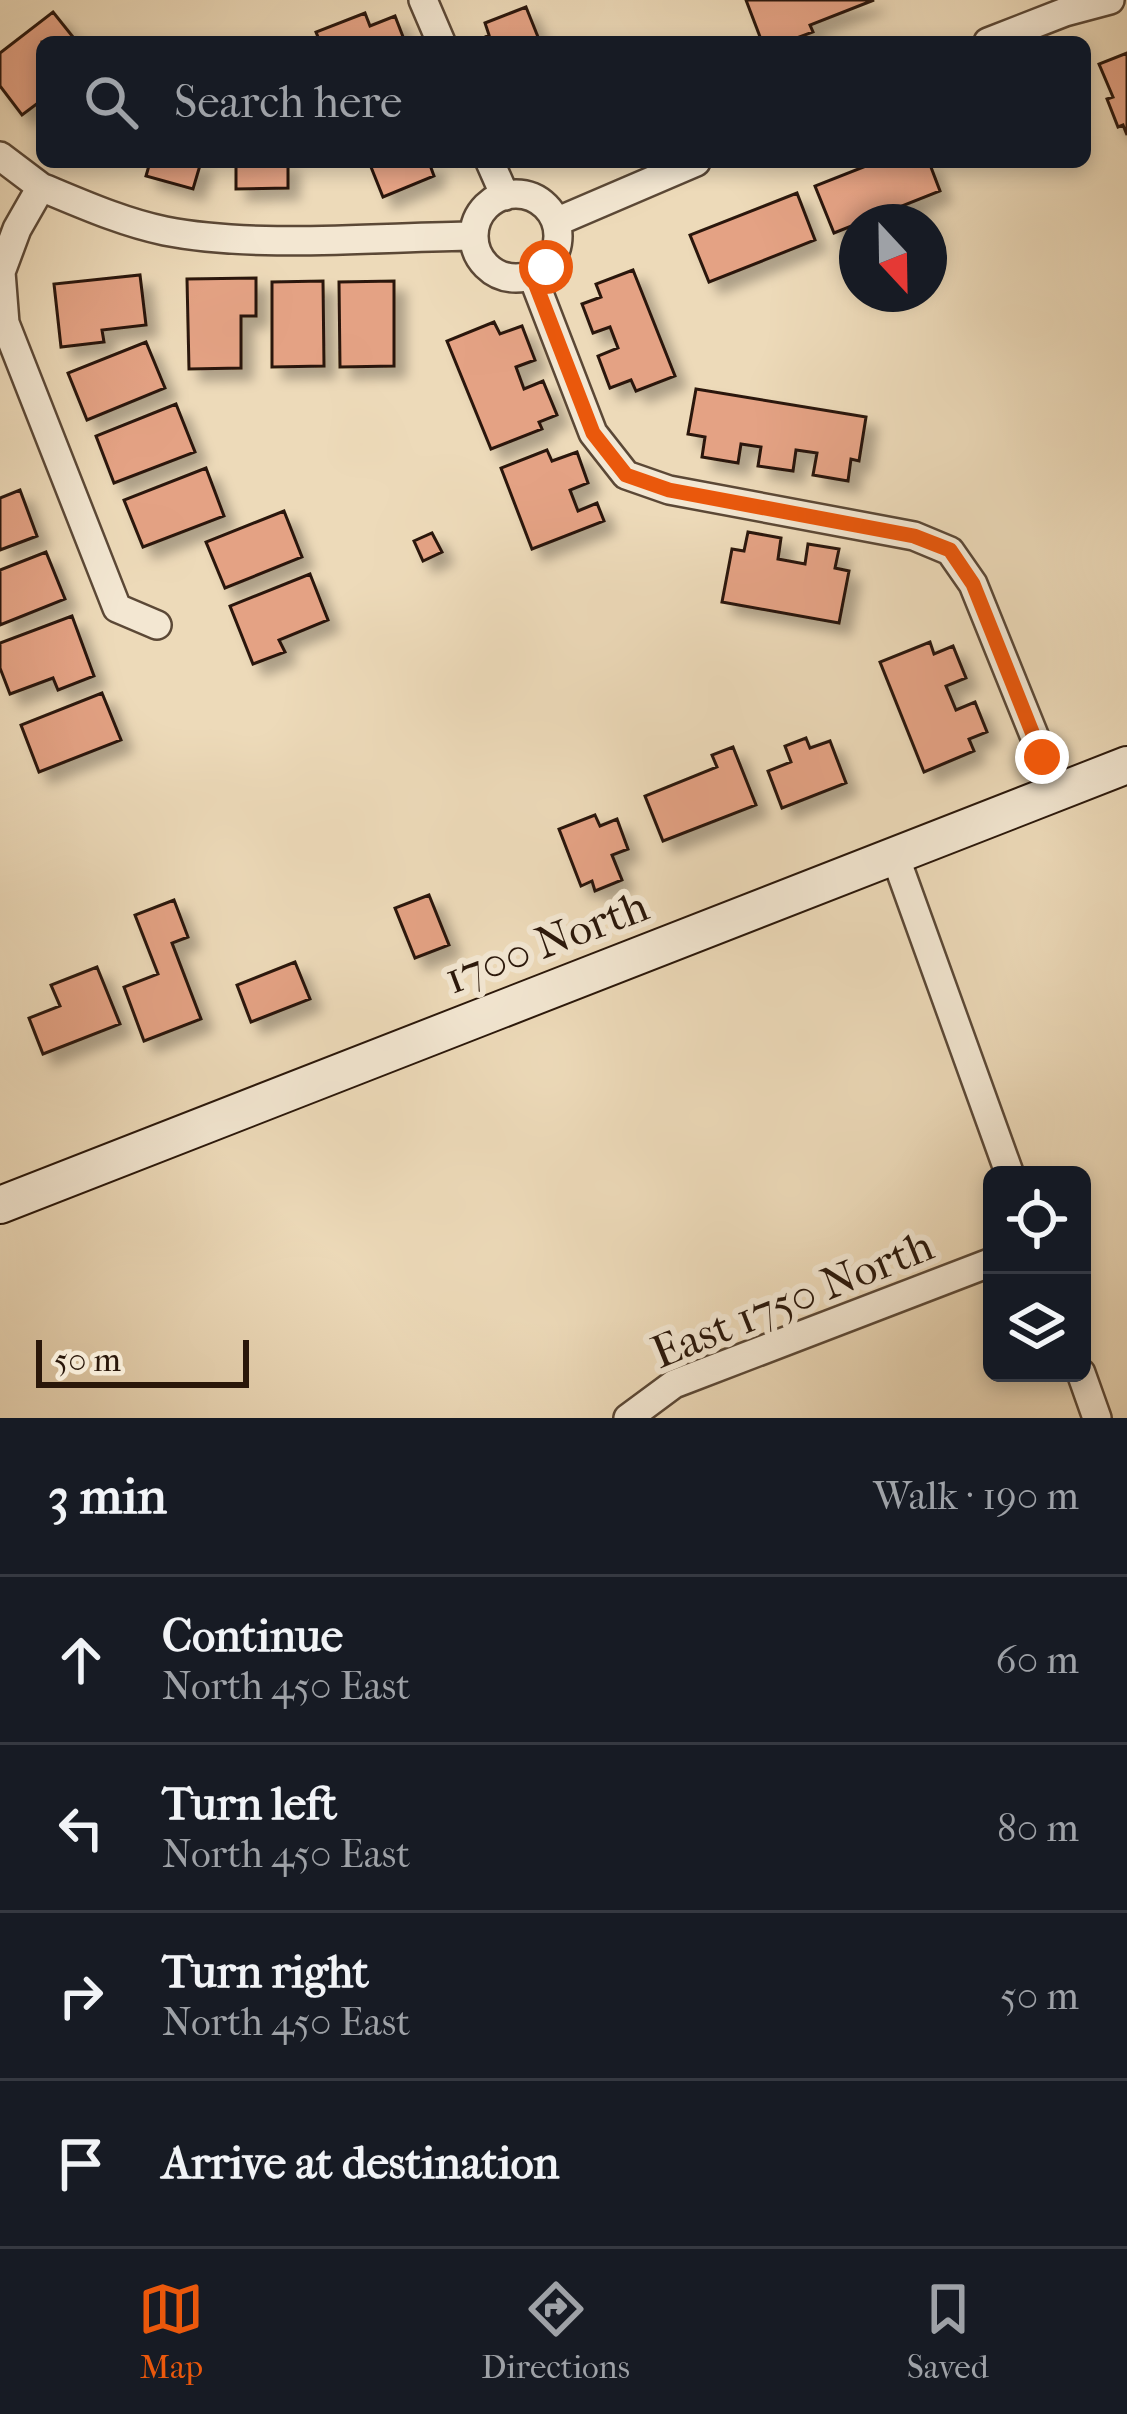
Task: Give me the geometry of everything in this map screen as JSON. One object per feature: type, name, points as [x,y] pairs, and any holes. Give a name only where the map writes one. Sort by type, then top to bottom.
[{"type":"street","points":[[423,0],[438,36]]},
{"type":"street","points":[[1003,36],[1110,0]]},
{"type":"street","points":[[0,156],[41,187],[163,231],[219,238],[474,236]]},
{"type":"street","points":[[493,168],[505,196]]},
{"type":"street","points":[[556,222],[682,168]]},
{"type":"street","points":[[41,187],[17,229],[1,272],[5,323],[117,608],[157,625]]},
{"type":"street","points":[[505,196],[535,199],[556,222],[556,251],[546,267],[532,275],[514,279],[495,274],[476,250],[480,215],[505,196]]},
{"type":"street","points":[[532,275],[593,433],[626,475],[669,490],[914,536],[950,550],[973,584],[1057,793]]},
{"type":"street","name":"1700 North","points":[[0,1205],[1127,765]]},
{"type":"street","points":[[895,856],[1007,1166]]},
{"type":"street","name":"East 1750 North","points":[[628,1418],[674,1384],[983,1265]]},
{"type":"street","points":[[1084,1382],[1097,1418]]},
{"type":"building","points":[[746,0],[874,0],[810,25],[813,32],[802,36],[760,36]]},
{"type":"building","points":[[526,7],[538,36],[487,36],[485,23]]},
{"type":"building","points":[[53,12],[72,36],[36,36],[36,104],[22,115],[0,86],[0,53]]},
{"type":"building","points":[[365,13],[370,26],[395,16],[403,36],[318,36],[316,32]]},
{"type":"building","points":[[1127,53],[1127,135],[1123,125],[1118,127],[1107,99],[1113,97],[1099,64]]},
{"type":"building","points":[[148,168],[199,168],[193,189],[146,176]]},
{"type":"building","points":[[236,168],[288,168],[288,188],[236,189]]},
{"type":"building","points":[[371,168],[431,168],[434,176],[383,197]]},
{"type":"building","points":[[861,168],[931,168],[940,191],[907,204],[839,204],[839,231],[834,233],[815,186]]},
{"type":"building","points":[[797,193],[815,240],[709,282],[690,235]]},
{"type":"building","points":[[633,270],[675,376],[636,391],[631,380],[610,388],[598,356],[618,348],[610,327],[593,333],[582,304],[601,297],[596,284]]},
{"type":"building","points":[[140,275],[146,325],[102,330],[104,342],[61,347],[54,284]]},
{"type":"building","points":[[256,278],[256,316],[241,316],[241,368],[189,369],[187,279]]},
{"type":"building","points":[[323,281],[324,366],[272,367],[272,282]]},
{"type":"building","points":[[394,281],[394,366],[340,367],[339,282]]},
{"type":"building","points":[[494,322],[500,334],[522,326],[535,360],[516,367],[524,389],[543,381],[557,415],[539,422],[542,429],[491,449],[447,341]]},
{"type":"building","points":[[146,342],[165,388],[87,420],[68,373]]},
{"type":"building","points":[[696,389],[866,417],[859,461],[851,459],[848,481],[813,475],[817,453],[796,450],[793,471],[758,466],[761,447],[741,444],[738,463],[702,457],[705,437],[688,434]]},
{"type":"building","points":[[176,404],[195,452],[114,483],[96,436]]},
{"type":"building","points":[[547,450],[552,461],[577,452],[588,483],[570,490],[578,511],[597,503],[604,521],[532,549],[501,468]]},
{"type":"building","points":[[206,468],[224,516],[143,547],[124,500]]},
{"type":"building","points":[[20,490],[37,536],[0,550],[0,498]]},
{"type":"building","points":[[284,511],[302,557],[225,588],[206,542]]},
{"type":"building","points":[[748,532],[781,538],[778,559],[805,564],[808,544],[839,549],[835,568],[849,571],[839,623],[722,602],[732,549],[744,551]]},
{"type":"building","points":[[432,533],[442,552],[423,561],[414,541]]},
{"type":"building","points":[[46,552],[65,599],[0,625],[0,570]]},
{"type":"building","points":[[310,574],[328,620],[279,640],[285,652],[253,664],[230,606]]},
{"type":"building","points":[[72,616],[94,676],[58,690],[53,678],[10,694],[0,668],[0,643]]},
{"type":"building","points":[[930,642],[934,654],[953,646],[966,678],[946,686],[956,710],[975,702],[987,732],[969,739],[974,751],[924,772],[880,662]]},
{"type":"building","points":[[102,693],[121,740],[39,772],[21,725]]},
{"type":"building","points":[[806,738],[810,748],[830,741],[846,783],[782,808],[768,771],[791,762],[785,746]]},
{"type":"building","points":[[733,747],[756,805],[663,841],[645,796],[717,767],[712,755]]},
{"type":"building","points":[[595,815],[600,826],[617,819],[628,849],[612,855],[622,880],[595,891],[592,881],[581,886],[559,829]]},
{"type":"building","points":[[429,895],[449,945],[415,958],[395,908]]},
{"type":"building","points":[[174,900],[188,937],[172,943],[201,1019],[144,1041],[124,987],[158,974],[135,915]]},
{"type":"building","points":[[295,962],[310,999],[251,1022],[237,985]]},
{"type":"building","points":[[97,967],[120,1024],[43,1054],[29,1018],[60,1006],[51,985]]},
{"type":"route","points":[[546,267],[532,275],[593,433],[626,475],[669,490],[914,536],[950,550],[973,584],[1042,757]]}]
